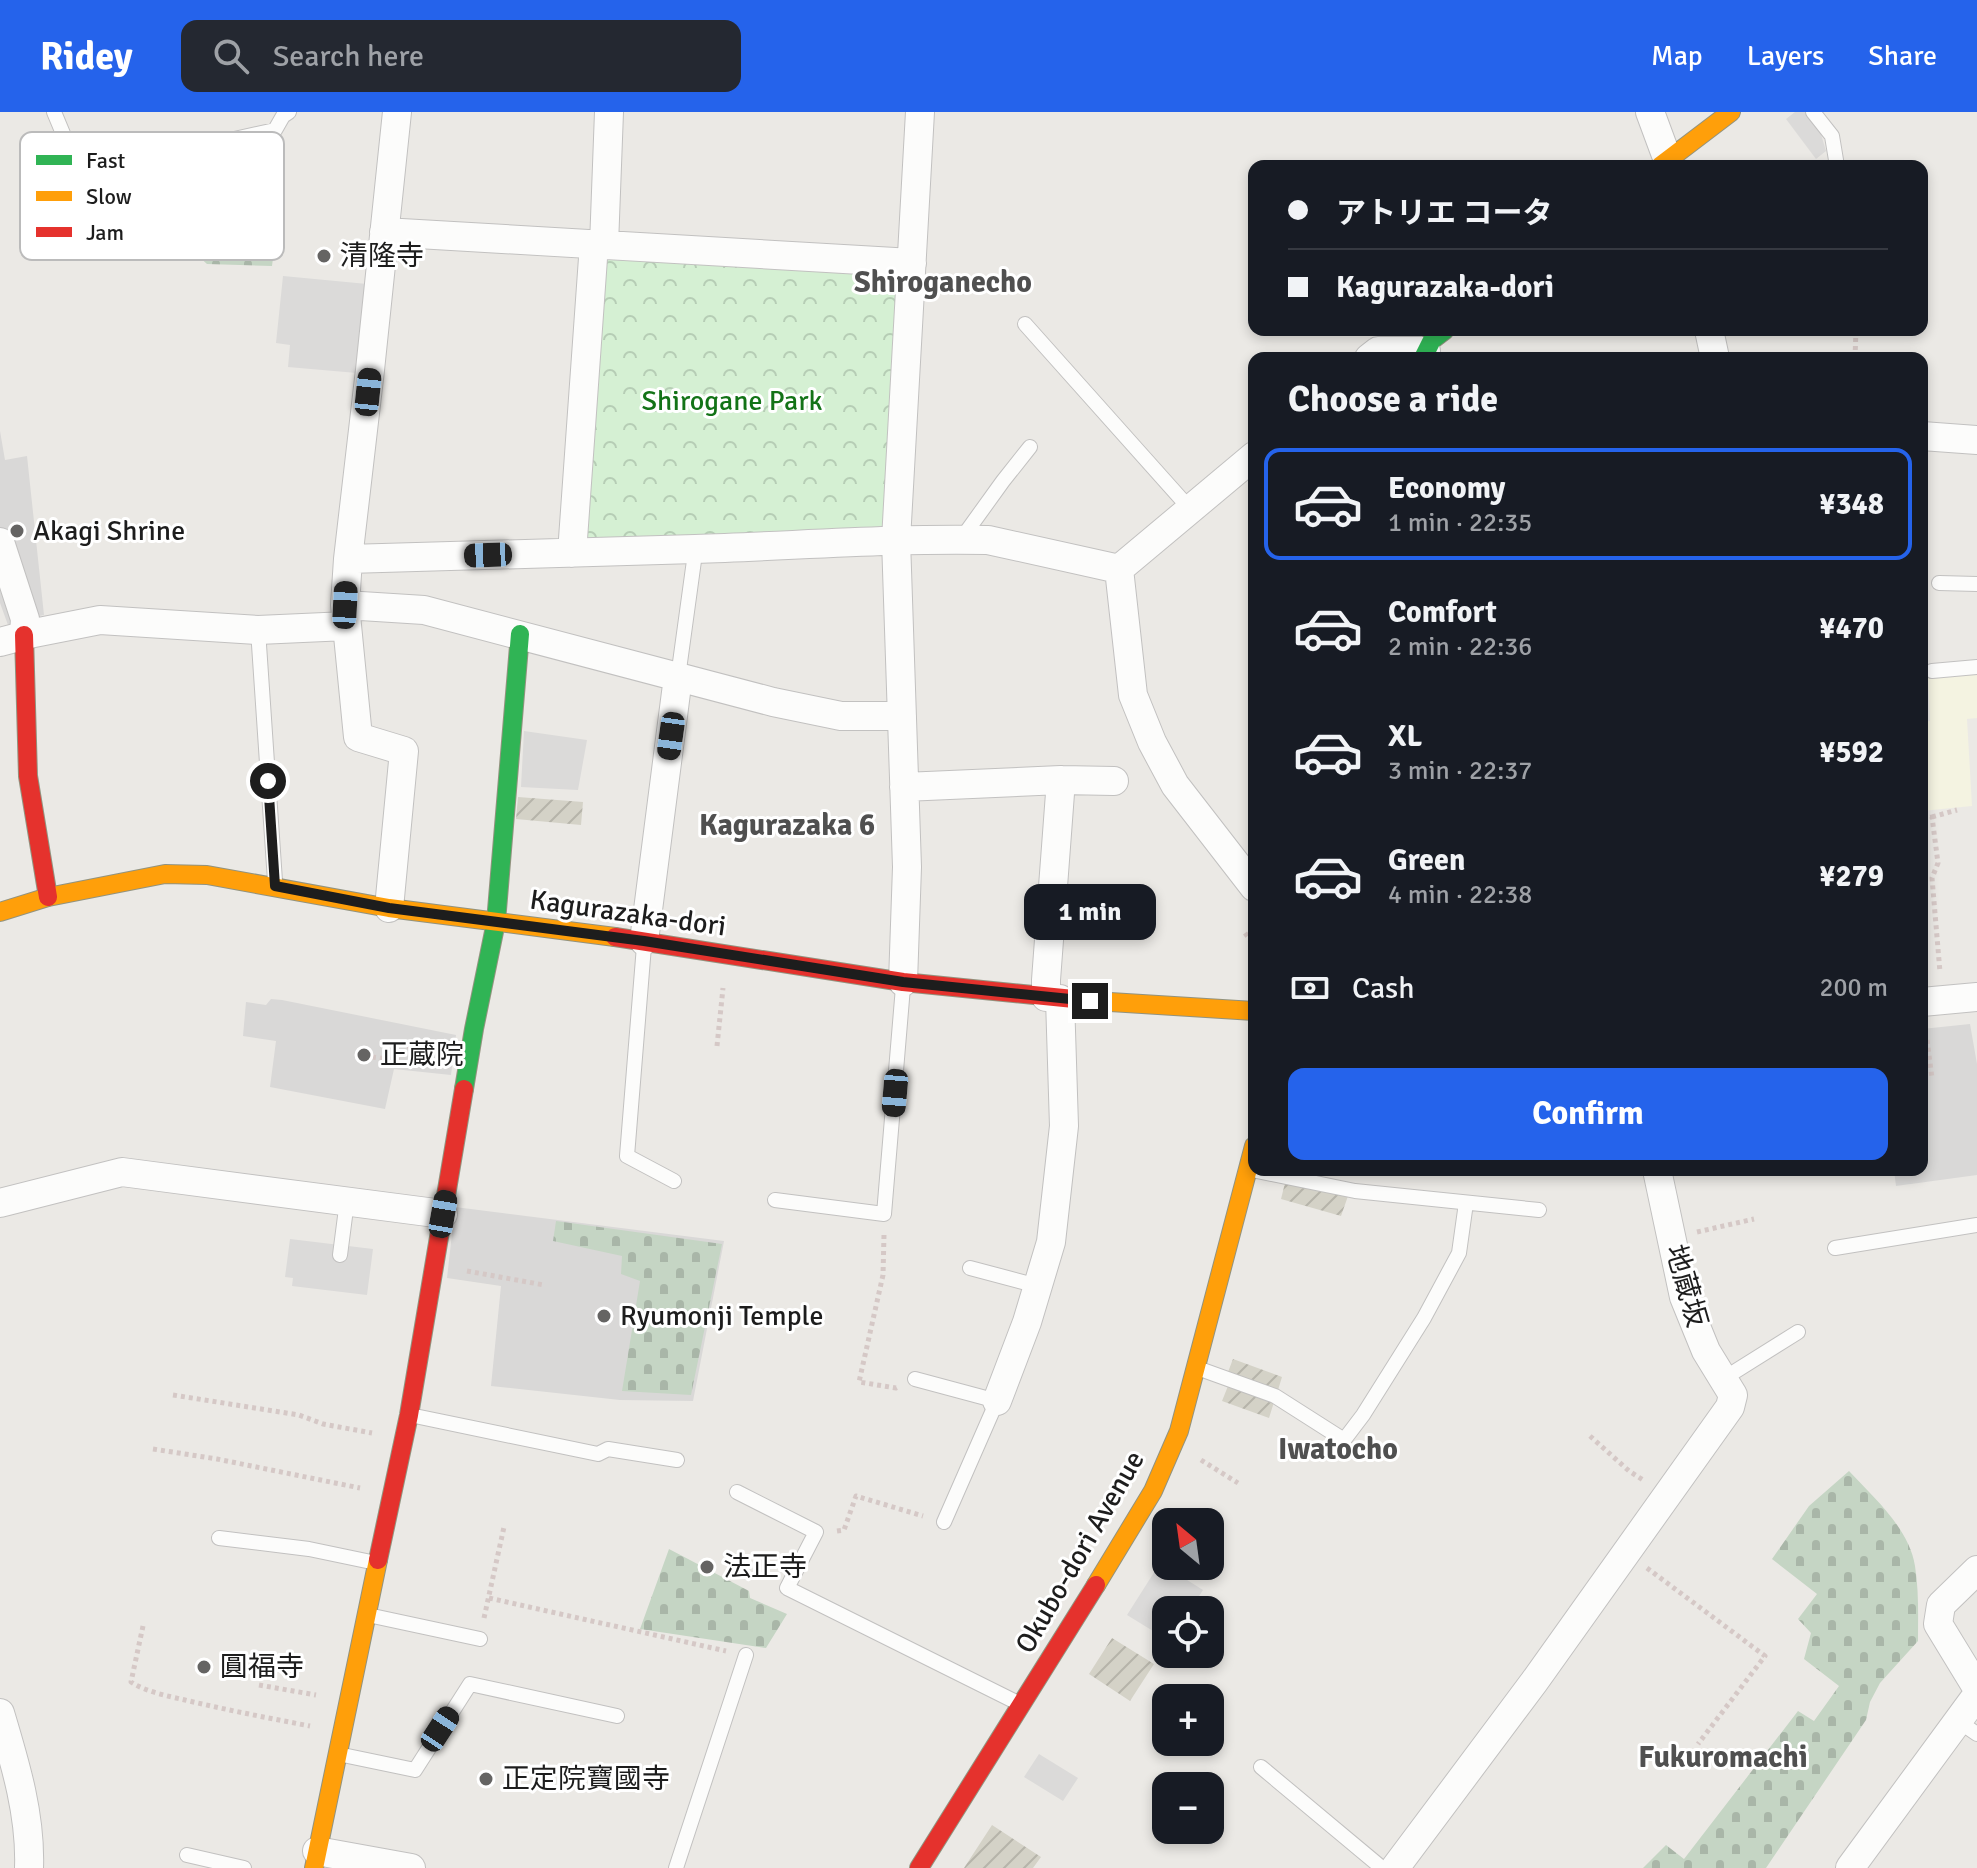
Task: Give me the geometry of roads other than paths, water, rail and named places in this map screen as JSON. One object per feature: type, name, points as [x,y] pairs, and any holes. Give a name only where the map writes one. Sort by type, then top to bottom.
[{"type":"main road","points":[[1671,160],[1731,112]]},
{"type":"main road","points":[[316,1859],[409,1415],[470,1054],[496,922],[520,634]]},
{"type":"main road","points":[[12,639],[28,776],[48,897]]},
{"type":"main road","name":"Kagurazaka-dori","points":[[0,912],[48,897],[165,874],[207,875],[389,908],[644,941],[903,982],[1053,998],[1248,1011]]},
{"type":"main road","name":"Okubo-dori Avenue","points":[[919,1868],[1153,1491],[1179,1431],[1248,1169]]},
{"type":"street","points":[[389,908],[404,751],[358,737],[346,616],[348,559],[397,112]]},
{"type":"street","points":[[572,553],[609,112]]},
{"type":"street","points":[[903,982],[907,867],[896,540],[920,112]]},
{"type":"street","points":[[1650,112],[1665,160]]},
{"type":"street","points":[[384,232],[912,263]]},
{"type":"street","points":[[1377,352],[1431,346]]},
{"type":"street","points":[[1928,436],[1977,440]]},
{"type":"street","points":[[1119,569],[1248,461]]},
{"type":"street","points":[[348,559],[572,553],[697,544],[988,540],[1119,569]]},
{"type":"street","points":[[0,542],[25,619],[12,639]]},
{"type":"street","points":[[1119,569],[1133,695],[1152,742],[1175,785],[1248,879]]},
{"type":"street","points":[[12,639],[100,620],[258,630],[346,616],[424,610],[773,702],[841,716],[902,716]]},
{"type":"street","points":[[644,941],[678,677]]},
{"type":"street","points":[[904,787],[1061,780],[1114,781]]},
{"type":"street","points":[[997,1401],[1027,1322],[1051,1242],[1064,1126],[1053,998],[1061,780]]},
{"type":"street","points":[[1932,992],[1976,1004]]},
{"type":"street","points":[[0,1203],[122,1172],[443,1214]]},
{"type":"street","name":"地蔵坂","points":[[1658,1176],[1684,1297],[1706,1351],[1728,1387]]},
{"type":"street","points":[[1395,1868],[1534,1682],[1730,1407],[1728,1387]]},
{"type":"street","points":[[1977,1570],[1941,1605],[1938,1624],[1977,1688]]},
{"type":"street","points":[[1854,1866],[1968,1728],[1977,1695]]},
{"type":"street","points":[[0,1713],[6,1758],[23,1799],[30,1847],[29,1868]]},
{"type":"street","points":[[316,1859],[411,1868]]},
{"type":"lane","points":[[54,112],[62,132]]},
{"type":"lane","points":[[266,132],[275,130],[289,112]]},
{"type":"lane","points":[[1813,112],[1832,136],[1836,160]]},
{"type":"lane","points":[[1025,324],[1191,510]]},
{"type":"lane","points":[[967,540],[967,531],[1030,447]]},
{"type":"lane","points":[[678,677],[697,544]]},
{"type":"lane","points":[[1939,583],[1977,584]]},
{"type":"lane","points":[[258,630],[275,886]]},
{"type":"lane","points":[[1932,671],[1977,667]]},
{"type":"lane","points":[[644,941],[627,1156],[674,1181]]},
{"type":"lane","points":[[775,1200],[884,1214],[903,982]]},
{"type":"lane","points":[[1282,1176],[1355,1191],[1539,1210]]},
{"type":"lane","points":[[340,1255],[347,1201]]},
{"type":"lane","points":[[1197,1367],[1275,1396],[1344,1440],[1424,1318],[1459,1253],[1466,1203]]},
{"type":"lane","points":[[1835,1248],[1977,1225]]},
{"type":"lane","points":[[970,1268],[1038,1286]]},
{"type":"lane","points":[[1728,1387],[1798,1332]]},
{"type":"lane","points":[[915,1379],[997,1401],[944,1522]]},
{"type":"lane","points":[[409,1415],[598,1454],[608,1449],[677,1460]]},
{"type":"lane","points":[[737,1492],[816,1532],[787,1588],[1022,1705]]},
{"type":"lane","points":[[219,1538],[309,1549],[378,1563]]},
{"type":"lane","points":[[367,1615],[480,1639]]},
{"type":"lane","points":[[676,1868],[746,1655]]},
{"type":"lane","points":[[338,1754],[415,1770],[470,1684],[617,1716]]},
{"type":"lane","points":[[1261,1767],[1382,1868]]},
{"type":"lane","points":[[187,1855],[244,1868]]},
{"type":"place","name":"清隆寺","points":[[324,256]]},
{"type":"place","name":"Akagi Shrine","points":[[17,531]]},
{"type":"place","name":"正蔵院","points":[[364,1055]]},
{"type":"place","name":"Ryumonji Temple","points":[[604,1316]]},
{"type":"place","name":"法正寺","points":[[707,1567]]},
{"type":"place","name":"圓福寺","points":[[204,1667]]},
{"type":"place","name":"正定院寶國寺","points":[[486,1779]]},
{"type":"district","name":"Shiroganecho","points":[[943,282]]},
{"type":"district","name":"Kagurazaka 6","points":[[787,825]]},
{"type":"district","name":"Iwatocho","points":[[1338,1449]]},
{"type":"district","name":"Fukuromachi","points":[[1723,1757]]},
{"type":"park label","name":"Shirogane Park","points":[[732,401]]}]
